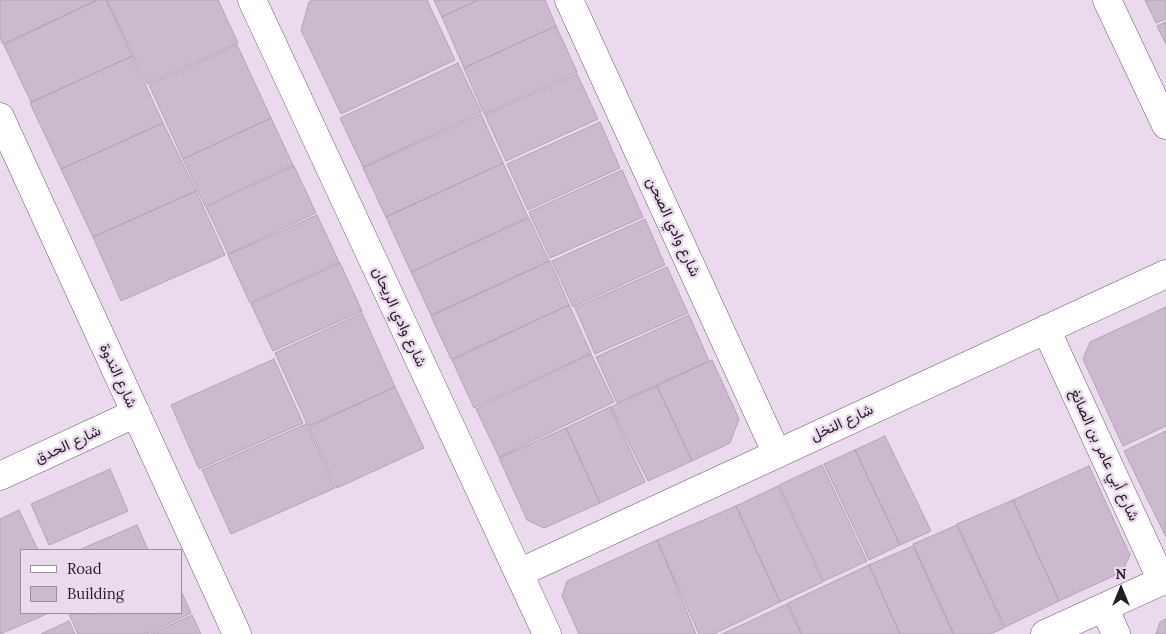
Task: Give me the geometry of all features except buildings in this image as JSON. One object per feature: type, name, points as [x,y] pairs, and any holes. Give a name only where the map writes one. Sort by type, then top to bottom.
[{"type":"street","name":"شارع وادي الريحان","points":[[252,0],[547,634]]},
{"type":"street","name":"شارع وادي الصحن","points":[[569,0],[777,454]]},
{"type":"street","points":[[1107,0],[1166,125]]},
{"type":"street","name":"شارع الندوة","points":[[0,117],[237,634]]},
{"type":"street","name":"شارع النخل","points":[[518,573],[1166,274]]},
{"type":"street","name":"شارع أبي عامر بن الصائغ","points":[[1046,329],[1164,580]]},
{"type":"street","name":"شارع الحدق","points":[[0,476],[136,413]]},
{"type":"street","points":[[1044,634],[1164,580]]},
{"type":"street","points":[[1104,607],[1116,634]]}]
